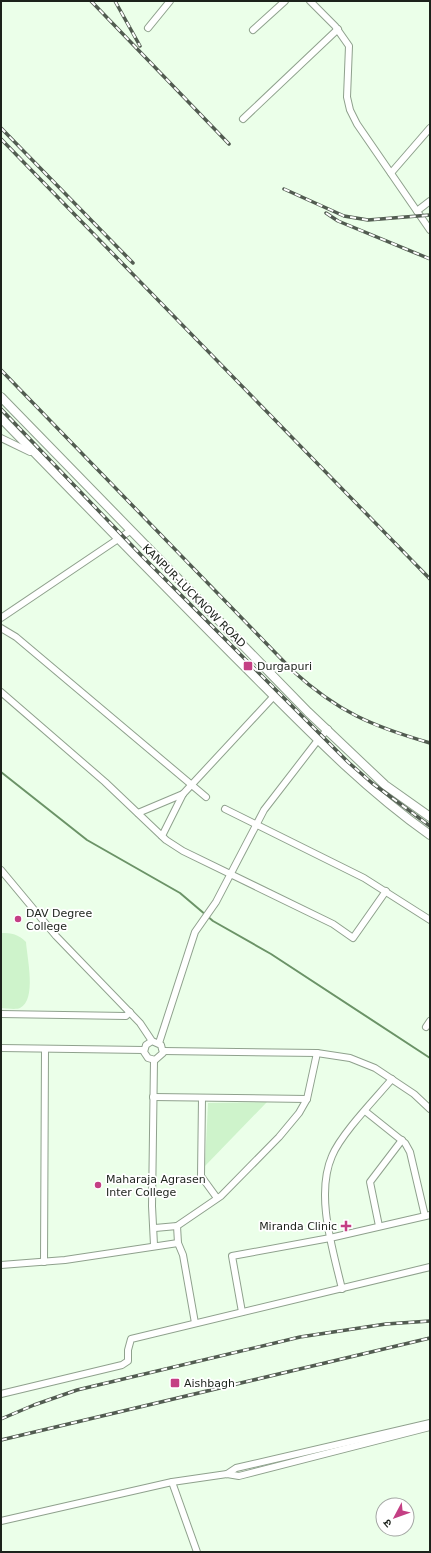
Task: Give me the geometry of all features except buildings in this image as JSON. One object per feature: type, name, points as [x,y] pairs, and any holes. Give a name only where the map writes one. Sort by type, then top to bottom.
[{"type":"main road","name":"KANPUR-LUCKNOW ROAD","points":[[1,397],[308,712],[328,729],[385,785],[430,817]]},
{"type":"main road","name":"KANPUR-LUCKNOW ROAD","points":[[1,418],[318,740],[382,799],[430,834]]},
{"type":"street","points":[[148,28],[170,1]]},
{"type":"street","points":[[253,30],[285,1]]},
{"type":"street","points":[[310,1],[338,29],[349,46],[347,97],[350,110],[430,230]]},
{"type":"street","points":[[243,119],[338,29]]},
{"type":"street","points":[[391,173],[430,128]]},
{"type":"street","points":[[417,211],[430,200]]},
{"type":"street","points":[[1,438],[30,452],[33,450]]},
{"type":"street","points":[[1,618],[130,531]]},
{"type":"street","points":[[1,628],[16,637],[206,797]]},
{"type":"street","points":[[1,692],[162,836],[183,851],[333,924],[354,938],[386,891]]},
{"type":"street","points":[[162,836],[183,794],[274,696]]},
{"type":"street","points":[[163,1051],[159,1043],[195,932],[210,910],[264,810],[328,729]]},
{"type":"street","points":[[138,813],[183,794]]},
{"type":"street","points":[[225,809],[364,878],[430,920]]},
{"type":"street","points":[[1,870],[56,936],[130,1012],[140,1023],[152,1041],[159,1043]]},
{"type":"street","points":[[1,1014],[126,1016],[130,1012]]},
{"type":"street","points":[[144,1050],[146,1045],[152,1041]]},
{"type":"street","points":[[1,1048],[144,1050]]},
{"type":"street","points":[[44,1262],[45,1049]]},
{"type":"street","points":[[144,1050],[148,1058],[154,1060],[161,1056],[163,1051]]},
{"type":"street","points":[[163,1051],[317,1053],[350,1058],[375,1068],[414,1094],[430,1109]]},
{"type":"street","points":[[155,1228],[177,1226],[217,1198],[279,1137],[299,1113],[307,1099],[317,1053]]},
{"type":"street","points":[[154,1060],[152,1206],[155,1228],[154,1245]]},
{"type":"street","points":[[342,1288],[327,1223],[325,1195],[332,1156],[344,1137],[392,1079]]},
{"type":"street","points":[[153,1097],[307,1099]]},
{"type":"street","points":[[202,1098],[201,1176],[217,1198]]},
{"type":"street","points":[[242,1312],[232,1256],[330,1238],[428,1215],[410,1152],[402,1140],[365,1112]]},
{"type":"street","points":[[379,1226],[370,1182],[402,1140]]},
{"type":"street","points":[[177,1226],[178,1243],[183,1255],[195,1323]]},
{"type":"street","points":[[1,1265],[65,1260],[154,1245],[178,1243]]},
{"type":"street","points":[[1,1394],[122,1365],[128,1361],[128,1350],[132,1339],[430,1267]]},
{"type":"street","points":[[227,1474],[236,1468],[430,1423]]},
{"type":"street","points":[[1,1521],[172,1482],[227,1474],[240,1476],[430,1428]]},
{"type":"street","points":[[172,1482],[197,1552]]},
{"type":"green space","points":[[1,933],[15,934],[26,942],[30,988],[25,1004],[18,1009],[1,1008]]},
{"type":"green space","points":[[267,1102],[205,1166],[208,1103]]},
{"type":"waterway","points":[[1,772],[87,840],[180,893],[213,921],[271,954],[430,1058]]},
{"type":"railway","points":[[91,1],[229,144]]},
{"type":"railway","points":[[115,1],[140,46]]},
{"type":"railway","points":[[1,128],[133,263]]},
{"type":"railway","points":[[1,139],[430,579]]},
{"type":"railway","points":[[284,189],[344,216],[368,220],[430,215]]},
{"type":"railway","points":[[326,213],[338,221],[430,259]]},
{"type":"railway","points":[[1,370],[293,671],[309,685],[341,707],[373,724],[430,743]]},
{"type":"railway","points":[[1,409],[142,556],[348,762],[372,783],[430,826]]},
{"type":"railway","points":[[1,1419],[34,1405],[77,1390],[300,1337],[386,1324],[430,1321]]},
{"type":"railway","points":[[1,1440],[430,1338]]},
{"type":"place","name":"Durgapuri","points":[[248,666]]},
{"type":"place","name":"DAV Degree College","points":[[18,919]]},
{"type":"place","name":"Maharaja Agrasen Inter College","points":[[98,1185]]},
{"type":"place","name":"Miranda Clinic","points":[[346,1226]]},
{"type":"place","name":"Aishbagh","points":[[175,1383]]}]
